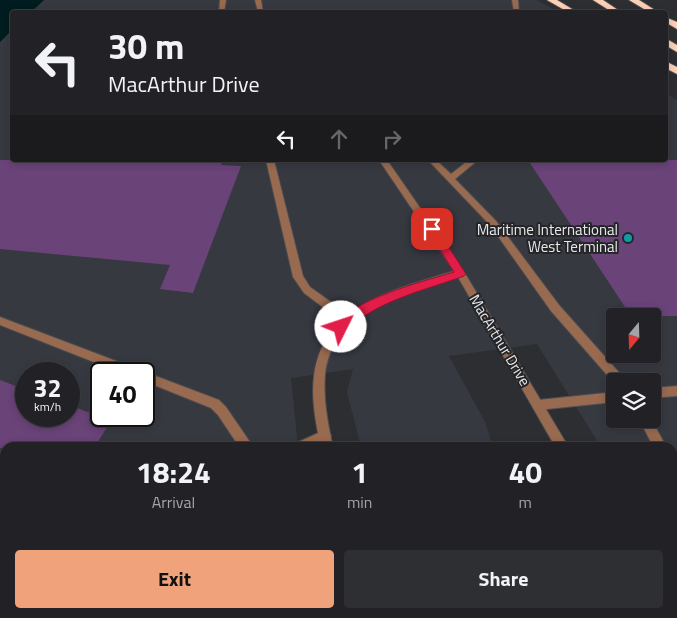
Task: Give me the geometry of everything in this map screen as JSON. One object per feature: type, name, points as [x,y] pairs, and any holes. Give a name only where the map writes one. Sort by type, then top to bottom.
[{"type":"highway","points":[[551,0],[569,10]]},
{"type":"highway","points":[[597,0],[614,10]]},
{"type":"highway","points":[[633,0],[650,10]]},
{"type":"street","points":[[270,162],[298,277],[307,290],[348,320]]},
{"type":"street","name":"MacArthur Drive","points":[[384,162],[419,209],[460,274],[560,442]]},
{"type":"street","points":[[434,162],[493,223],[555,308],[612,373]]},
{"type":"street","points":[[450,179],[471,162]]},
{"type":"street","points":[[326,442],[320,398],[321,367],[331,341],[348,320],[364,308],[392,296],[460,274]]},
{"type":"street","points":[[0,321],[107,362]]},
{"type":"street","points":[[155,380],[215,404],[244,442]]},
{"type":"street","points":[[661,393],[677,391]]},
{"type":"street","points":[[538,405],[606,398]]},
{"type":"street","points":[[650,428],[658,442]]},
{"type":"shaded area","points":[[44,0],[536,0],[555,10],[33,10]]},
{"type":"shaded area","points":[[10,32],[10,162],[668,162],[668,95],[677,100],[677,442],[598,442],[537,344],[449,356],[485,422],[491,442],[360,442],[347,392],[353,369],[291,378],[297,442],[0,442],[0,42]]},
{"type":"water","points":[[0,0],[44,0],[33,10],[10,10],[10,32],[0,42]]},
{"type":"building","points":[[0,160],[10,160],[10,162],[222,162],[221,165],[241,166],[193,293],[160,289],[170,265],[0,249]]},
{"type":"building","name":"Maritime International West Terminal","points":[[668,160],[677,160],[677,316],[661,316],[661,308],[626,308],[529,162],[668,162]]},
{"type":"building","points":[[0,380],[15,386],[15,427],[80,427],[80,409],[90,413],[90,427],[107,427],[98,442],[0,442]]},
{"type":"place","name":"Maritime International West Terminal","points":[[628,238]]},
{"type":"route","points":[[341,327],[364,308],[392,296],[460,274],[432,229]]}]
